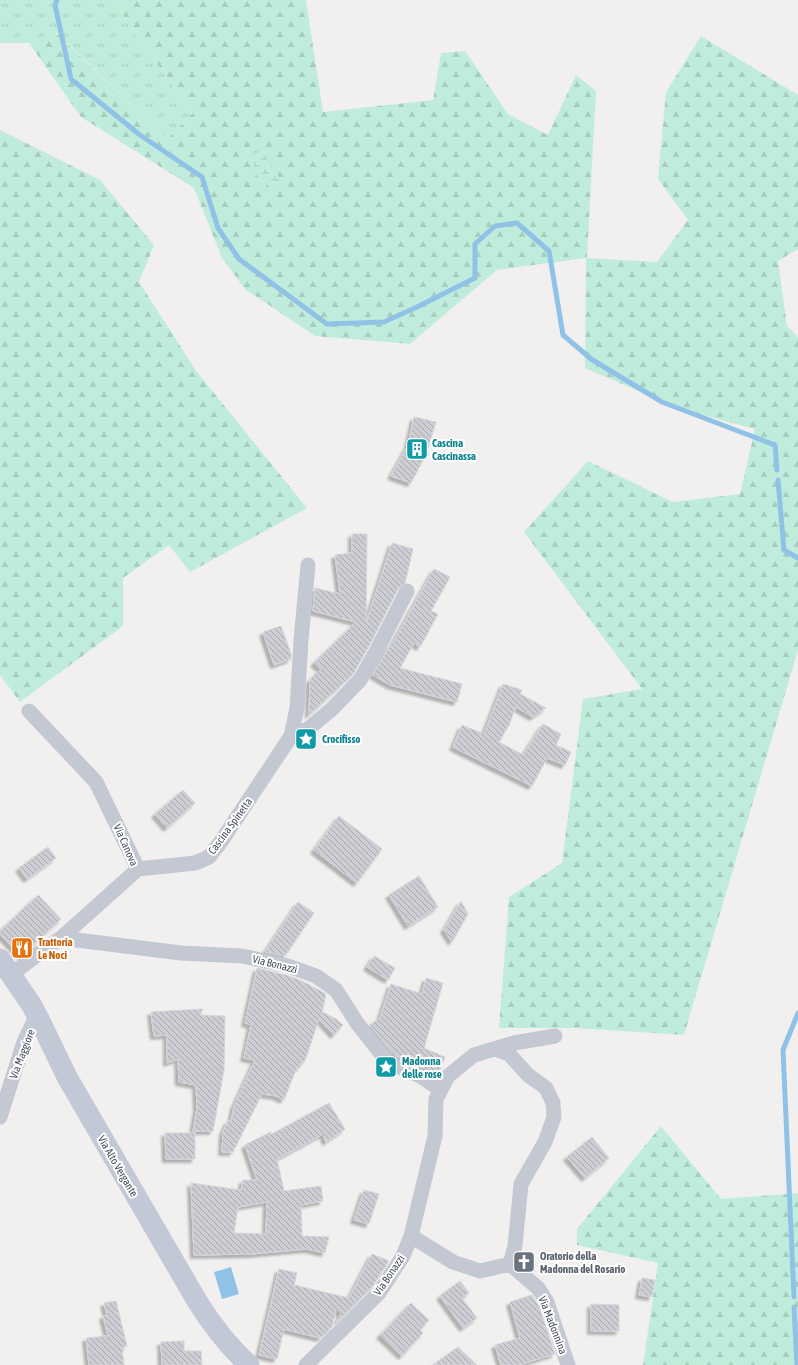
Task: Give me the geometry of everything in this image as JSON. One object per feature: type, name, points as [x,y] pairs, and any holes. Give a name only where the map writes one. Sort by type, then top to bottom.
[{"type":"main road","name":"Via Alto Vergante","points":[[6,967],[37,1020],[66,1077],[197,1301],[210,1322],[224,1340],[249,1365]]},
{"type":"street","name":"Cascina Spinetta","points":[[138,869],[195,863],[209,857],[220,843],[291,736],[297,708],[301,640],[308,565]]},
{"type":"street","points":[[291,736],[308,729],[332,709],[360,680],[407,591]]},
{"type":"street","name":"Via Canova","points":[[6,967],[47,947],[61,938],[138,869],[96,782],[29,711]]},
{"type":"street","name":"Via Bonazzi","points":[[61,938],[181,953],[242,956],[288,966],[316,976],[336,990],[357,1023],[388,1062],[422,1077],[441,1090]]},
{"type":"street","name":"Via Maggiore","points":[[0,1117],[24,1042],[37,1020]]},
{"type":"street","name":"Via Bonazzi","points":[[306,1365],[379,1293],[403,1256],[411,1236],[435,1136],[436,1100],[448,1076],[474,1055],[514,1043],[555,1036]]},
{"type":"street","points":[[411,1236],[453,1262],[480,1271],[510,1264],[515,1246],[521,1184],[544,1142],[554,1117],[553,1103],[546,1088],[528,1074],[509,1054],[495,1049]]},
{"type":"street","name":"Via Madonnina","points":[[510,1264],[538,1288],[547,1302],[568,1365]]},
{"type":"green space","points":[[0,0],[118,0],[125,20],[193,113],[167,139],[56,32],[29,43],[0,43]]},
{"type":"green space","points":[[118,0],[306,0],[323,112],[433,100],[441,53],[465,51],[508,114],[548,135],[576,75],[596,91],[587,258],[657,262],[688,220],[658,179],[666,92],[701,36],[798,95],[798,249],[778,261],[787,326],[798,337],[798,650],[684,1035],[574,1028],[499,1028],[509,897],[562,863],[583,699],[642,689],[524,532],[588,461],[673,502],[740,494],[755,429],[683,410],[585,368],[586,258],[497,270],[410,344],[315,336],[245,289],[222,258],[194,188],[81,117],[29,43],[55,32],[167,139],[193,113],[125,20]]},
{"type":"green space","points":[[0,130],[100,180],[154,245],[139,282],[197,372],[307,508],[190,572],[169,545],[123,578],[123,626],[20,702],[0,675]]},
{"type":"green space","points":[[259,146],[281,181],[272,189],[257,176],[250,156]]},
{"type":"green space","points":[[661,1126],[721,1199],[798,1193],[798,1365],[643,1365],[658,1263],[577,1245],[577,1229]]},
{"type":"water","points":[[231,1267],[239,1294],[222,1299],[214,1272]]},
{"type":"building","name":"Cascina Cascinassa","points":[[414,417],[436,422],[426,454],[411,483],[391,476],[408,445]]},
{"type":"building","points":[[352,534],[367,534],[366,623],[392,543],[413,549],[405,583],[399,587],[353,674],[309,715],[310,680],[321,669],[314,663],[356,622],[313,611],[315,588],[340,594],[335,555],[352,553]]},
{"type":"building","points":[[434,569],[450,577],[431,611],[438,614],[420,647],[414,643],[400,668],[462,684],[457,702],[390,685],[373,675],[390,645],[390,648]]},
{"type":"building","points":[[281,626],[291,654],[291,659],[274,665],[263,632]]},
{"type":"building","points":[[503,684],[522,690],[520,694],[546,708],[533,717],[516,707],[509,725],[499,742],[523,755],[543,724],[561,734],[556,745],[571,752],[565,765],[547,758],[532,786],[453,747],[462,725],[484,734]]},
{"type":"building","points":[[183,790],[195,803],[167,828],[155,814]]},
{"type":"building","points":[[339,816],[382,849],[357,883],[314,850]]},
{"type":"building","points":[[48,847],[56,858],[27,879],[19,868]]},
{"type":"building","points":[[419,876],[438,907],[408,926],[389,895]]},
{"type":"building","points":[[38,895],[61,919],[21,956],[0,934],[0,931]]},
{"type":"building","points":[[461,901],[468,914],[452,942],[444,930]]},
{"type":"building","points":[[298,902],[314,913],[285,956],[265,952]]},
{"type":"building","points":[[374,956],[395,968],[388,980],[367,967]]},
{"type":"building","points":[[257,968],[300,980],[326,994],[322,1012],[336,1019],[343,1025],[334,1035],[319,1019],[305,1061],[302,1060],[300,1068],[297,1067],[284,1100],[276,1096],[262,1094],[233,1152],[222,1152],[223,1132],[228,1121],[231,1121],[234,1106],[255,1060],[244,1058],[251,1025],[245,1023]]},
{"type":"building","points":[[426,978],[443,983],[424,1048],[445,1057],[437,1077],[426,1069],[394,1055],[370,1025],[380,1018],[391,984],[422,994]]},
{"type":"building","points":[[203,1009],[200,1015],[225,1016],[224,1070],[213,1131],[193,1131],[197,1108],[196,1085],[179,1082],[178,1059],[167,1063],[167,1035],[154,1036],[151,1012]]},
{"type":"building","points":[[329,1103],[345,1129],[326,1142],[323,1134],[277,1159],[284,1191],[321,1186],[323,1201],[301,1205],[302,1236],[329,1237],[325,1253],[307,1249],[252,1254],[194,1255],[191,1183],[241,1190],[243,1180],[257,1180],[245,1145],[271,1132],[270,1135]],"holes":[[[267,1202],[266,1234],[234,1233],[238,1207]]]},
{"type":"building","points":[[165,1133],[195,1133],[195,1159],[166,1159]]},
{"type":"building","points":[[592,1137],[609,1158],[585,1178],[567,1157]]},
{"type":"building","points":[[364,1190],[379,1194],[369,1224],[354,1220]]},
{"type":"building","points":[[372,1254],[389,1261],[372,1287],[337,1322],[341,1314],[336,1309],[332,1327],[320,1338],[284,1329],[277,1359],[259,1355],[279,1269],[297,1273],[294,1285],[349,1298]]},
{"type":"building","points":[[642,1278],[655,1280],[652,1297],[639,1295]]},
{"type":"building","points":[[460,1281],[469,1293],[462,1298],[477,1318],[463,1328],[440,1296]]},
{"type":"building","points":[[532,1295],[539,1306],[555,1354],[518,1365],[501,1365],[495,1345],[520,1338],[510,1302]]},
{"type":"building","points":[[116,1301],[127,1346],[122,1348],[124,1365],[89,1365],[86,1338],[108,1336],[103,1316],[107,1315],[104,1303]]},
{"type":"building","points":[[411,1303],[429,1320],[420,1330],[423,1333],[402,1356],[380,1335]]},
{"type":"building","points":[[591,1304],[619,1305],[619,1331],[591,1331]]},
{"type":"building","points":[[184,1341],[184,1351],[201,1351],[202,1365],[162,1365],[161,1342]]},
{"type":"building","points":[[458,1347],[477,1365],[433,1365]]},
{"type":"waterway","points":[[57,0],[55,5],[71,79],[140,135],[202,177],[218,228],[239,259],[327,324],[384,322],[475,278],[475,244],[495,226],[517,223],[549,251],[563,335],[591,359],[662,402],[775,445],[777,470]]},
{"type":"waterway","points":[[778,480],[784,550],[798,558]]},
{"type":"waterway","points":[[794,1297],[783,1050],[798,1013]]},
{"type":"waterway","points":[[794,1307],[797,1365]]},
{"type":"place","name":"Cascina Cascinassa","points":[[417,449]]},
{"type":"place","name":"Crocifisso","points":[[306,739]]},
{"type":"place","name":"Trattoria Le Noci","points":[[22,948]]},
{"type":"place","name":"Madonna delle rose","points":[[386,1067]]},
{"type":"place","name":"Oratorio della Madonna del Rosario","points":[[524,1262]]}]
